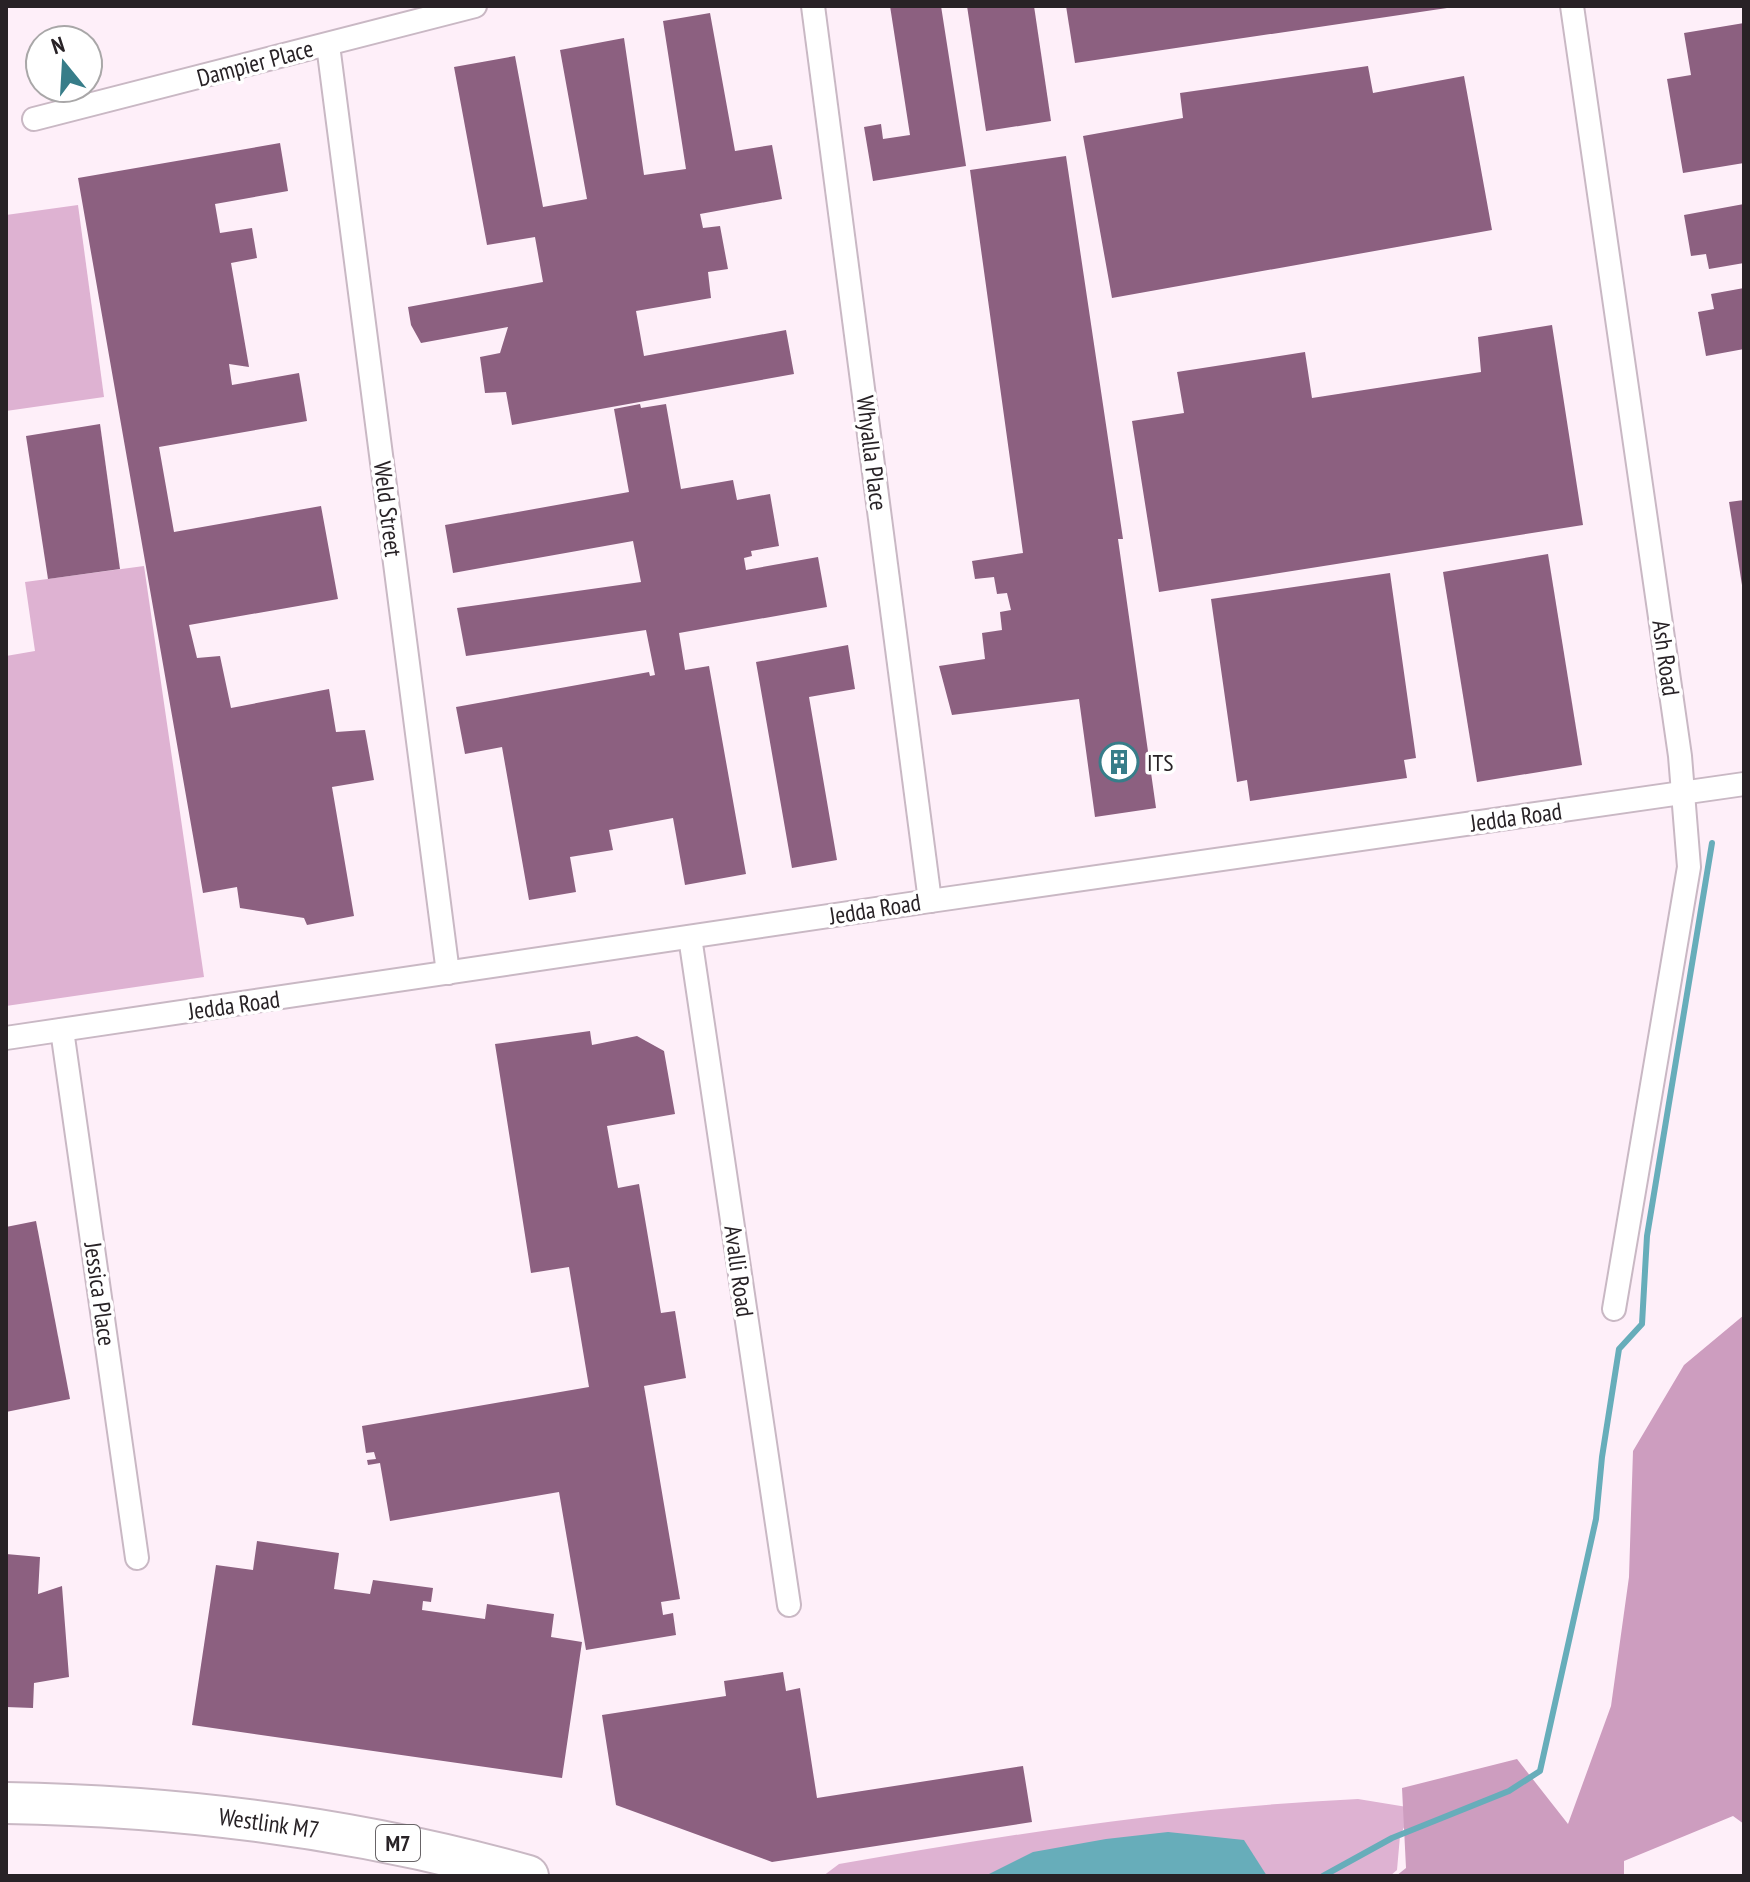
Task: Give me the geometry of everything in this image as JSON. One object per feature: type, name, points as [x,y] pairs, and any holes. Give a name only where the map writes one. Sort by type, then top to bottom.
[{"type":"highway","points":[[6,1786],[132,1792],[267,1821]]},
{"type":"highway","name":"Westlink M7","points":[[6,1803],[166,1809],[267,1821],[392,1842],[528,1876]]},
{"type":"street","name":"Dampier Place","points":[[34,119],[475,6]]},
{"type":"street","name":"Whyalla Place","points":[[813,6],[930,901]]},
{"type":"street","name":"Ash Road","points":[[1572,6],[1684,792],[1689,867],[1614,1309]]},
{"type":"street","name":"Weld Street","points":[[328,45],[448,973]]},
{"type":"street","name":"Jedda Road","points":[[6,1038],[1744,784]]},
{"type":"street","name":"Avalli Road","points":[[690,937],[789,1605]]},
{"type":"street","name":"Jessica Place","points":[[62,1030],[137,1558]]},
{"type":"shaded area","points":[[78,205],[104,397],[6,411],[6,215]]},
{"type":"shaded area","points":[[144,566],[204,977],[6,1006],[6,656],[35,651],[25,582]]},
{"type":"shaded area","points":[[1744,1315],[1744,1824],[1733,1816],[1624,1861],[1624,1876],[1396,1876],[1406,1868],[1402,1788],[1517,1759],[1568,1824],[1611,1706],[1629,1577],[1633,1451],[1684,1365]]},
{"type":"shaded area","points":[[1358,1799],[1413,1808],[1400,1836],[1397,1870],[1390,1876],[823,1876],[839,1864],[1033,1832],[1228,1808]]},
{"type":"water","points":[[1168,1832],[1244,1840],[1267,1876],[985,1876],[1033,1852]]},
{"type":"building","points":[[890,6],[941,6],[966,166],[873,181],[864,127],[881,124],[883,139],[910,135]]},
{"type":"building","points":[[967,6],[1034,6],[1051,121],[986,131]]},
{"type":"building","points":[[1066,6],[1447,6],[1447,8],[1075,63]]},
{"type":"building","points":[[710,13],[735,151],[772,145],[782,199],[700,214],[703,228],[720,226],[728,269],[708,272],[711,298],[636,311],[644,356],[786,330],[794,374],[512,425],[506,392],[485,393],[480,357],[500,353],[508,327],[421,343],[411,325],[408,307],[543,282],[535,237],[487,245],[454,67],[515,56],[543,207],[587,199],[560,50],[624,38],[644,175],[686,169],[663,21]]},
{"type":"building","points":[[1744,23],[1744,163],[1683,173],[1667,79],[1691,75],[1684,33]]},
{"type":"building","points":[[1368,66],[1373,93],[1464,76],[1492,230],[1112,298],[1083,136],[1183,118],[1180,93]]},
{"type":"building","points":[[280,143],[288,191],[215,204],[220,233],[252,228],[257,258],[231,263],[249,367],[229,364],[232,385],[299,373],[307,421],[159,447],[174,532],[321,506],[338,599],[189,625],[197,658],[220,656],[231,708],[329,689],[336,732],[365,730],[374,780],[332,787],[354,916],[307,925],[304,918],[240,908],[237,887],[203,893],[78,178]]},
{"type":"building","points":[[1066,156],[1123,539],[1118,539],[1156,808],[1095,817],[1079,699],[952,715],[939,666],[985,659],[982,633],[1002,630],[1000,612],[1011,610],[1007,593],[997,594],[994,577],[975,579],[972,561],[1023,553],[970,170]]},
{"type":"building","points":[[1744,204],[1744,263],[1709,269],[1706,254],[1691,256],[1684,215]]},
{"type":"building","points":[[1744,288],[1744,349],[1706,356],[1698,312],[1714,309],[1711,294]]},
{"type":"building","points":[[1552,325],[1583,525],[1159,592],[1132,421],[1184,413],[1177,372],[1305,352],[1312,398],[1481,372],[1478,337]]},
{"type":"building","points":[[640,404],[641,408],[666,404],[681,489],[733,480],[737,500],[770,494],[779,546],[751,551],[752,556],[744,558],[746,570],[818,557],[827,607],[679,633],[685,670],[709,666],[746,874],[685,885],[673,818],[609,830],[613,850],[570,857],[576,892],[529,900],[502,747],[465,754],[456,707],[649,672],[650,676],[655,675],[646,630],[466,656],[457,608],[641,582],[633,541],[453,573],[445,525],[629,492],[614,409]]},
{"type":"building","points":[[100,424],[120,569],[48,579],[26,436]]},
{"type":"building","points":[[1744,500],[1744,585],[1742,585],[1729,502]]},
{"type":"building","points":[[1548,554],[1582,765],[1477,782],[1443,572]]},
{"type":"building","points":[[1390,573],[1416,758],[1404,760],[1407,778],[1250,801],[1247,780],[1237,782],[1211,599]]},
{"type":"building","points":[[848,645],[855,689],[809,697],[837,860],[792,868],[756,662]]},
{"type":"building","points":[[590,1031],[592,1045],[637,1036],[664,1051],[675,1114],[607,1126],[618,1188],[639,1184],[661,1313],[675,1311],[686,1378],[644,1386],[680,1599],[661,1602],[663,1615],[673,1613],[676,1635],[586,1650],[559,1492],[390,1521],[380,1463],[368,1465],[367,1460],[376,1459],[374,1452],[366,1453],[362,1426],[589,1387],[569,1267],[531,1273],[495,1044]]},
{"type":"building","points":[[36,1221],[70,1399],[6,1412],[6,1227]]},
{"type":"building","points":[[257,1541],[339,1553],[334,1589],[370,1594],[373,1580],[433,1588],[431,1602],[423,1601],[422,1610],[485,1619],[487,1604],[554,1614],[551,1637],[582,1642],[562,1778],[192,1725],[216,1565],[253,1570]]},
{"type":"building","points":[[6,1554],[40,1557],[38,1594],[62,1586],[69,1677],[34,1683],[33,1708],[6,1707]]},
{"type":"building","points":[[783,1672],[786,1691],[800,1688],[817,1798],[1023,1766],[1032,1822],[772,1862],[616,1805],[602,1715],[726,1696],[724,1681]]},
{"type":"waterway","points":[[1323,1876],[1392,1838],[1509,1791],[1540,1771],[1596,1519],[1619,1349],[1642,1324],[1647,1236],[1712,843]]},
{"type":"place","name":"ITS","points":[[1119,762]]}]
